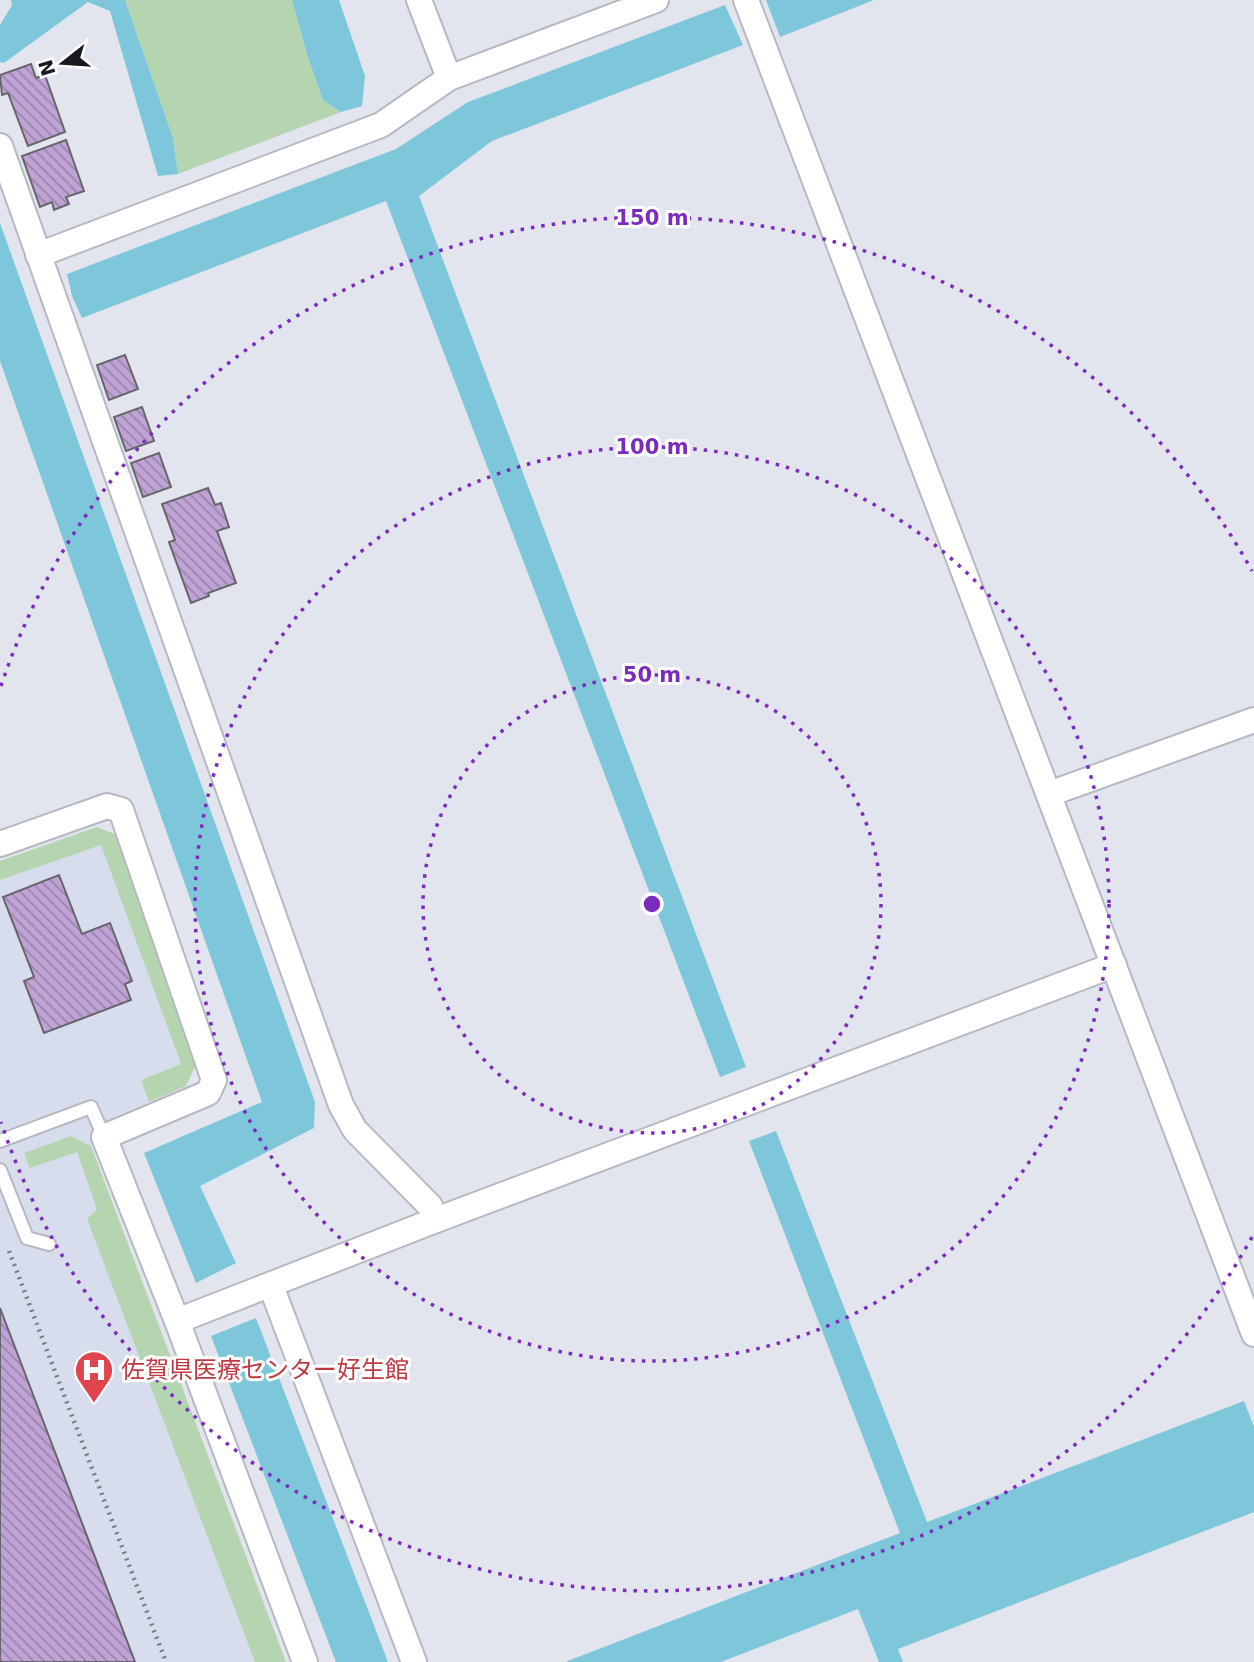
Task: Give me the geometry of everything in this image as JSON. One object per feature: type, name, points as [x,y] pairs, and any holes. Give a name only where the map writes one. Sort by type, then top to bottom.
[{"type":"street","points":[[419,0],[449,78]]},
{"type":"street","points":[[38,255],[381,125],[449,78],[656,0]]},
{"type":"street","points":[[746,0],[1254,1334]]},
{"type":"street","points":[[0,146],[341,1105],[355,1130],[430,1206],[436,1220]]},
{"type":"street","points":[[1049,794],[1254,720]]},
{"type":"street","points":[[0,844],[107,806],[121,810],[214,1080],[208,1093],[104,1137],[177,1321],[305,1662]]},
{"type":"street","points":[[177,1321],[436,1220],[1114,965]]},
{"type":"street","points":[[271,1286],[414,1662]]},
{"type":"lane","points":[[0,1141],[90,1107],[104,1137]]},
{"type":"lane","points":[[0,1170],[26,1238],[49,1244]]},
{"type":"path","points":[[5,1240],[166,1662]]},
{"type":"shaded area","name":"佐賀県医療センター好生館","points":[[97,827],[197,1062],[186,1086],[117,1115],[91,1146],[286,1662],[0,1662],[0,861]]},
{"type":"green space","points":[[125,0],[292,0],[323,100],[341,112],[178,174],[173,138]]},
{"type":"green space","points":[[97,827],[117,835],[197,1062],[186,1086],[149,1102],[141,1080],[181,1064],[101,845],[0,880],[0,861]]},
{"type":"green space","points":[[71,1136],[91,1146],[286,1662],[255,1662],[87,1219],[97,1209],[77,1152],[30,1168],[24,1153]]},
{"type":"water","points":[[11,0],[125,0],[173,138],[178,174],[158,176],[110,11],[88,2],[4,63],[0,62],[0,25],[12,5]]},
{"type":"water","points":[[292,0],[339,0],[365,76],[362,106],[341,112],[323,100]]},
{"type":"water","points":[[766,0],[874,0],[780,37]]},
{"type":"water","points":[[725,5],[743,45],[492,141],[419,196],[746,1067],[720,1077],[386,201],[82,318],[72,296],[67,274],[396,149],[468,102]]},
{"type":"water","points":[[0,223],[315,1102],[314,1128],[200,1186],[236,1263],[196,1283],[144,1153],[262,1102],[0,361]]},
{"type":"water","points":[[776,1131],[927,1522],[1244,1401],[1254,1427],[1254,1512],[898,1649],[903,1662],[879,1662],[858,1609],[721,1662],[565,1662],[900,1533],[749,1141]]},
{"type":"water","points":[[256,1318],[388,1662],[336,1662],[211,1336]]},
{"type":"building","points":[[31,64],[36,78],[45,75],[65,132],[28,146],[8,93],[2,95],[0,75]]},
{"type":"building","points":[[66,140],[84,191],[66,197],[69,204],[54,210],[52,202],[40,207],[22,156]]},
{"type":"building","points":[[125,355],[138,389],[109,400],[97,365]]},
{"type":"building","points":[[142,407],[154,441],[126,451],[114,417]]},
{"type":"building","points":[[159,453],[171,487],[143,497],[131,463]]},
{"type":"building","points":[[208,488],[215,505],[221,503],[229,527],[217,531],[236,583],[208,593],[209,596],[191,603],[169,542],[175,540],[162,504]]},
{"type":"building","points":[[59,875],[82,934],[110,923],[132,981],[125,984],[131,1000],[44,1033],[24,981],[34,977],[3,897]]},
{"type":"building","points":[[0,1308],[135,1662],[0,1662]]},
{"type":"place","name":"佐賀県医療センター好生館","points":[[94,1404]]}]
